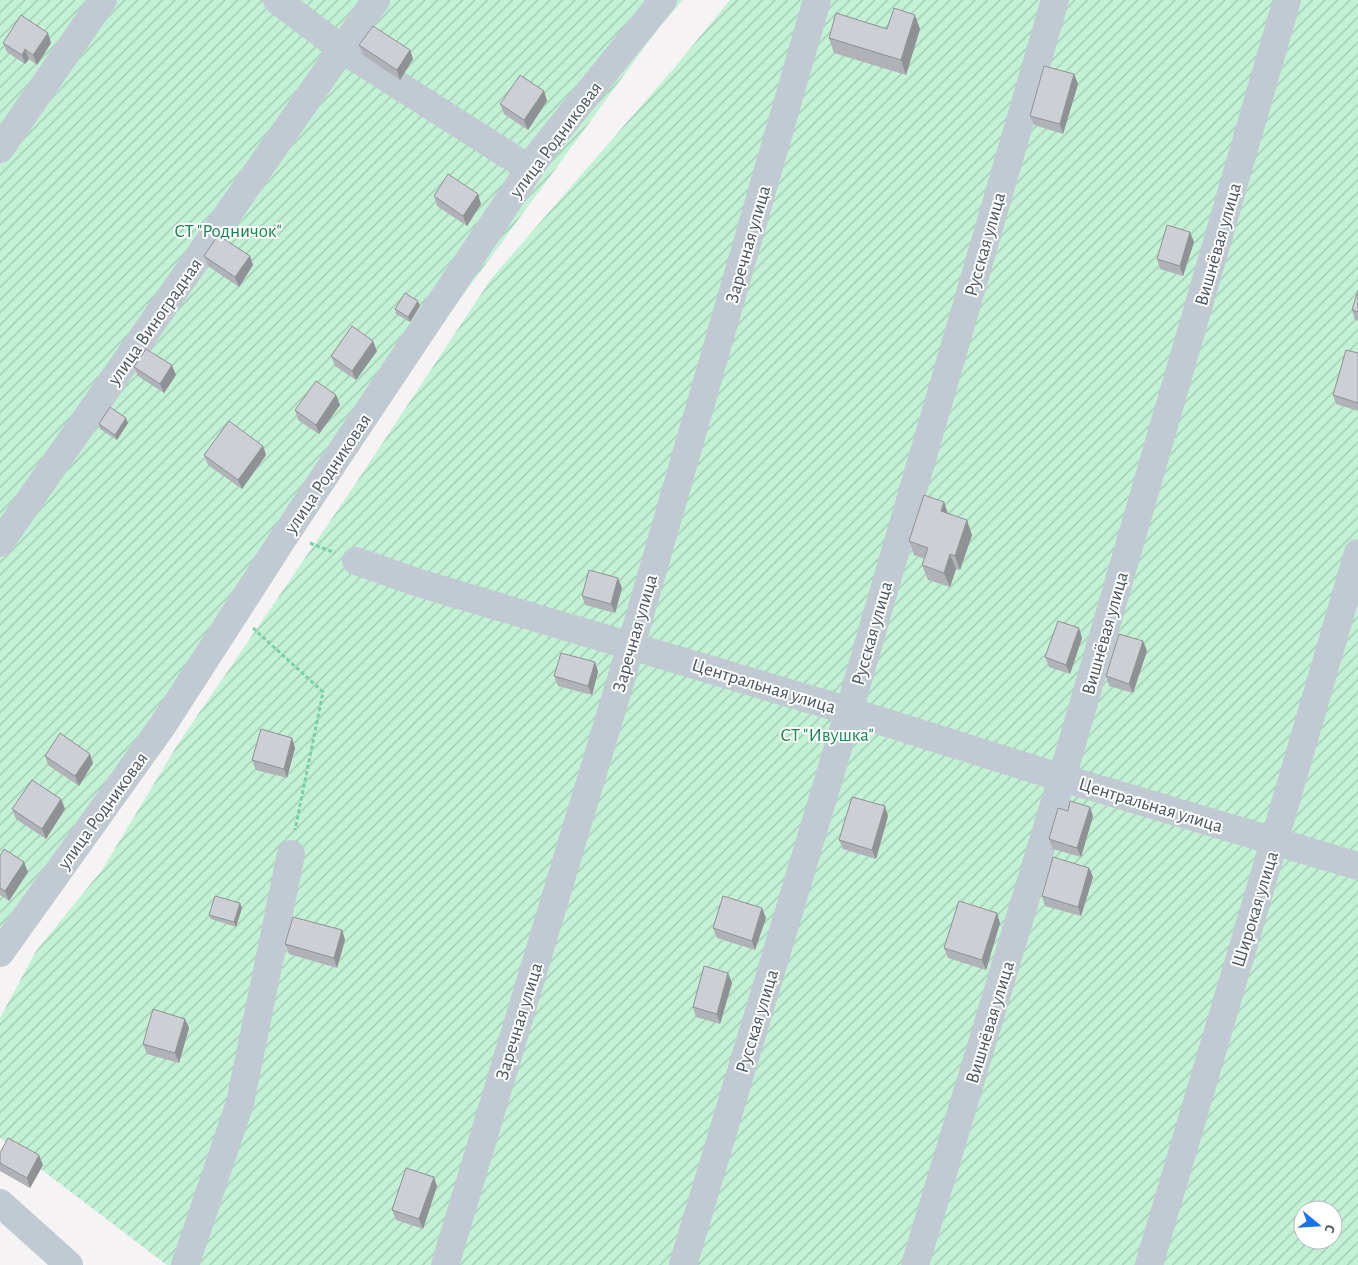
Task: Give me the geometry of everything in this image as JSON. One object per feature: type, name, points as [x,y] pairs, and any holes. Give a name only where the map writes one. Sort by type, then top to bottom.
[{"type":"street","points":[[0,149],[103,0]]},
{"type":"street","points":[[277,0],[342,50],[530,169]]},
{"type":"street","name":"улица Виноградная","points":[[0,543],[376,0]]},
{"type":"street","name":"улица Родниковая","points":[[0,953],[163,725],[286,534],[543,150],[663,0]]},
{"type":"street","name":"Заречная улица","points":[[445,1265],[631,646],[817,0]]},
{"type":"street","name":"Русская улица","points":[[683,1265],[849,711],[1055,0]]},
{"type":"street","name":"Вишнёвая улица","points":[[915,1265],[1062,778],[1287,0]]},
{"type":"street","name":"Широкая улица","points":[[1149,1265],[1358,552]]},
{"type":"street","name":"Центральная улица","points":[[356,561],[419,583],[849,711],[1062,778],[1358,866]]},
{"type":"street","points":[[185,1265],[240,1103],[290,854]]},
{"type":"street","points":[[0,1203],[69,1265]]},
{"type":"path","points":[[286,534],[356,561]]},
{"type":"path","points":[[236,612],[323,692],[290,854]]},
{"type":"green space","name":"СТ \"Родничок\"","points":[[0,0],[683,0],[657,30],[317,495],[0,936]]},
{"type":"green space","name":"СТ \"Ивушка\"","points":[[730,0],[1358,0],[1358,1265],[167,1265],[0,1138],[0,1018],[36,951],[102,870],[178,744],[350,492],[491,279],[674,68]]},
{"type":"building","points":[[894,8],[915,15],[901,60],[829,38],[836,13],[887,29]]},
{"type":"building","points":[[21,15],[48,33],[33,55],[25,49],[22,55],[3,43]]},
{"type":"building","points":[[373,26],[410,50],[397,70],[359,45]]},
{"type":"building","points":[[1044,66],[1074,74],[1060,124],[1030,116]]},
{"type":"building","points":[[520,75],[544,91],[524,120],[500,104]]},
{"type":"building","points":[[448,174],[478,194],[463,216],[434,196]]},
{"type":"building","points":[[1167,225],[1190,232],[1180,266],[1157,259]]},
{"type":"building","points":[[218,235],[250,256],[235,277],[204,256]]},
{"type":"building","points":[[1358,290],[1358,312],[1352,310]]},
{"type":"building","points":[[405,293],[418,301],[408,317],[395,309]]},
{"type":"building","points":[[352,326],[373,341],[352,371],[331,356]]},
{"type":"building","points":[[146,349],[172,365],[160,384],[134,367]]},
{"type":"building","points":[[1346,350],[1358,353],[1358,403],[1333,395]]},
{"type":"building","points":[[316,381],[336,395],[316,425],[295,410]]},
{"type":"building","points":[[110,407],[126,418],[115,435],[99,424]]},
{"type":"building","points":[[229,421],[263,446],[238,480],[204,455]]},
{"type":"building","points":[[924,495],[944,502],[941,511],[967,520],[955,556],[950,554],[944,573],[922,565],[928,548],[909,541]]},
{"type":"building","points":[[589,570],[618,578],[611,604],[582,596]]},
{"type":"building","points":[[1058,621],[1079,628],[1066,665],[1045,657]]},
{"type":"building","points":[[1119,634],[1143,641],[1129,684],[1106,676]]},
{"type":"building","points":[[561,653],[595,662],[588,686],[554,676]]},
{"type":"building","points":[[261,729],[292,738],[284,769],[252,760]]},
{"type":"building","points":[[60,733],[90,754],[75,776],[45,756]]},
{"type":"building","points":[[32,780],[61,799],[42,829],[12,809]]},
{"type":"building","points":[[852,797],[885,806],[872,850],[839,840]]},
{"type":"building","points":[[1070,801],[1090,807],[1077,848],[1049,839],[1058,808],[1068,811]]},
{"type":"building","points":[[4,849],[24,862],[5,891],[0,888],[0,856]]},
{"type":"building","points":[[1053,857],[1089,868],[1078,907],[1042,896]]},
{"type":"building","points":[[215,896],[240,903],[234,922],[209,915]]},
{"type":"building","points":[[723,896],[762,908],[752,941],[713,928]]},
{"type":"building","points":[[959,901],[997,913],[982,960],[944,948]]},
{"type":"building","points":[[293,917],[342,930],[334,958],[285,944]]},
{"type":"building","points":[[704,966],[728,973],[717,1014],[693,1007]]},
{"type":"building","points":[[153,1009],[185,1019],[175,1053],[143,1044]]},
{"type":"building","points":[[8,1138],[39,1155],[27,1178],[0,1163],[0,1153]]},
{"type":"building","points":[[406,1168],[434,1177],[419,1219],[392,1210]]}]
